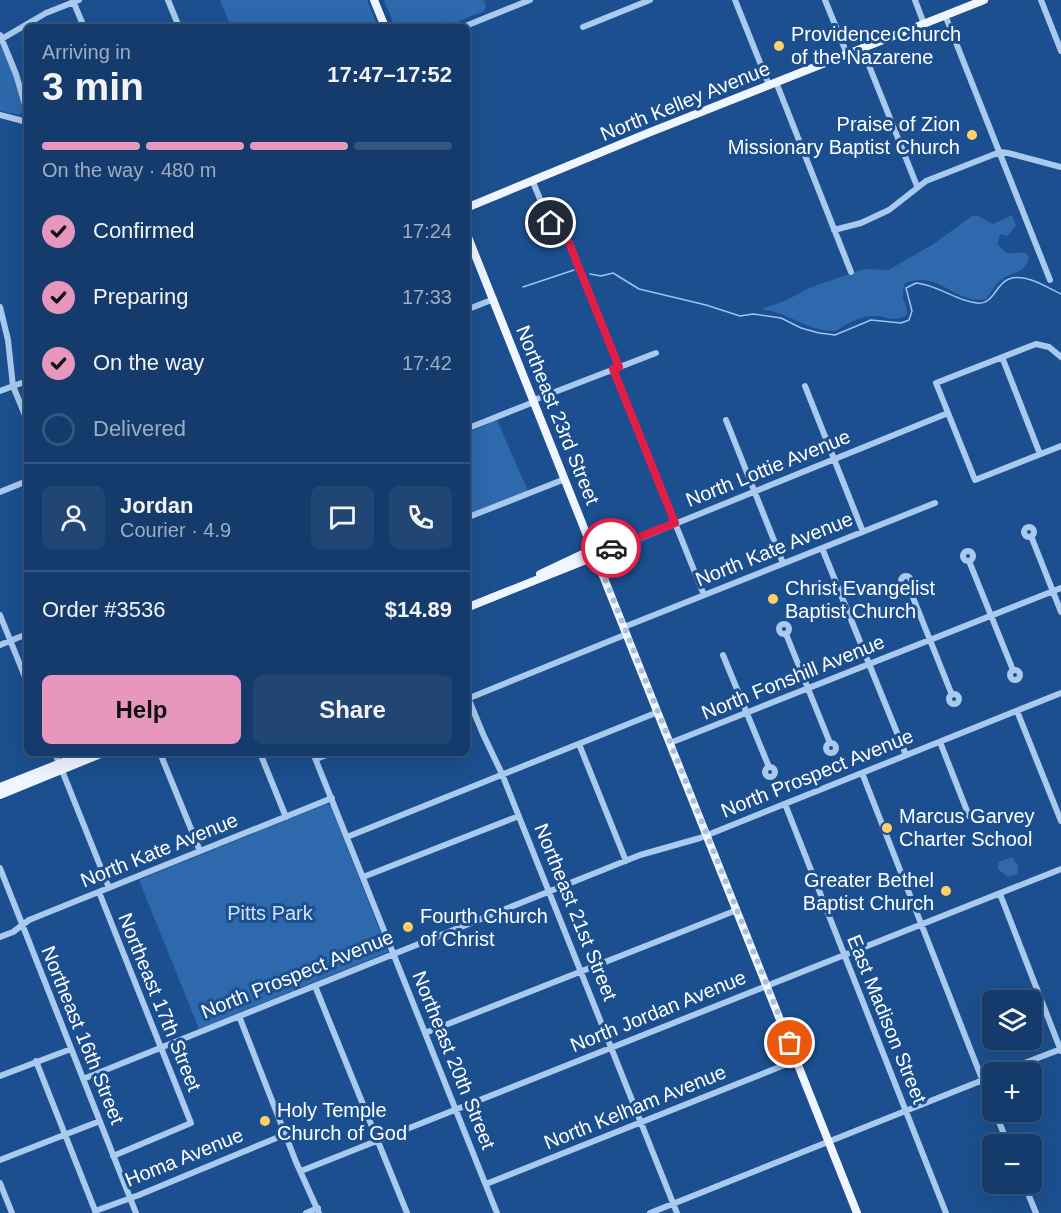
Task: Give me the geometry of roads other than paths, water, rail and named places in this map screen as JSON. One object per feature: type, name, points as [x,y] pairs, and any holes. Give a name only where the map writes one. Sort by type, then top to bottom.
[{"type":"main road","points":[[374,0],[384,24]]},
{"type":"main road","name":"North Kelley Avenue","points":[[470,206],[984,0]]},
{"type":"main road","name":"Northeast 23rd Street","points":[[470,241],[857,1213]]},
{"type":"main road","name":"North Lottie Avenue","points":[[470,603],[594,552]]},
{"type":"main road","points":[[0,795],[81,756]]},
{"type":"main road","points":[[0,787],[95,756]]},
{"type":"street","points":[[168,0],[178,24]]},
{"type":"street","points":[[470,25],[530,0]]},
{"type":"street","points":[[584,27],[650,0]]},
{"type":"street","points":[[735,0],[773,84],[851,272]]},
{"type":"street","points":[[825,0],[847,54]]},
{"type":"street","points":[[915,0],[924,24]]},
{"type":"street","points":[[1041,0],[1061,51]]},
{"type":"street","points":[[26,24],[75,1],[83,24]]},
{"type":"street","points":[[945,15],[1050,280]]},
{"type":"street","points":[[24,25],[1,38],[16,74],[24,102]]},
{"type":"street","points":[[862,48],[917,186]]},
{"type":"street","points":[[0,115],[24,121]]},
{"type":"street","points":[[834,230],[861,223],[889,210],[906,198],[917,186],[954,169],[1000,153],[1061,167]]},
{"type":"street","points":[[533,182],[549,221],[563,232],[569,243],[704,595]]},
{"type":"street","points":[[470,308],[494,298]]},
{"type":"street","points":[[0,307],[8,340],[13,386],[24,413]]},
{"type":"street","points":[[1061,357],[1049,347],[1036,345],[936,383],[975,480],[1061,446]]},
{"type":"street","points":[[470,427],[656,353]]},
{"type":"street","points":[[1002,357],[1040,454]]},
{"type":"street","points":[[0,391],[24,382]]},
{"type":"street","points":[[805,386],[863,532]]},
{"type":"street","name":"North Lottie Avenue","points":[[594,552],[675,523],[948,413]]},
{"type":"street","points":[[726,420],[783,563]]},
{"type":"street","points":[[470,516],[565,479]]},
{"type":"street","points":[[0,492],[24,482]]},
{"type":"street","name":"North Kate Avenue","points":[[470,695],[626,631],[704,595],[935,503]]},
{"type":"street","points":[[1030,536],[1061,612]]},
{"type":"street","points":[[822,548],[906,755]]},
{"type":"street","points":[[969,561],[1013,670]]},
{"type":"street","points":[[908,585],[952,694]]},
{"type":"street","name":"North Fonshill Avenue","points":[[670,743],[1061,588]]},
{"type":"street","points":[[0,615],[24,675]]},
{"type":"street","points":[[786,634],[830,743]]},
{"type":"street","points":[[0,645],[24,635]]},
{"type":"street","points":[[723,655],[769,767]]},
{"type":"street","name":"North Prospect Avenue","points":[[83,1079],[626,861],[654,850],[707,835],[1061,693]]},
{"type":"street","name":"Northeast 21st Street","points":[[470,703],[502,774],[677,1213]]},
{"type":"street","points":[[1017,711],[1061,821]]},
{"type":"street","points":[[347,837],[658,712]]},
{"type":"street","points":[[940,742],[969,816]]},
{"type":"street","points":[[579,744],[626,861]]},
{"type":"street","points":[[56,756],[109,888]]},
{"type":"street","points":[[161,756],[200,851]]},
{"type":"street","points":[[261,756],[286,817]]},
{"type":"street","name":"Northeast 20th Street","points":[[314,756],[497,1213]]},
{"type":"street","points":[[650,1213],[982,1080],[862,773]]},
{"type":"street","name":"North Kate Avenue","points":[[0,937],[13,932],[29,920],[332,798]]},
{"type":"street","name":"East Madison Street","points":[[785,804],[946,1213]]},
{"type":"street","points":[[363,877],[519,816]]},
{"type":"street","name":"Northeast 16th Street","points":[[0,868],[136,1213]]},
{"type":"street","name":"North Jordan Avenue","points":[[301,1171],[1061,869]]},
{"type":"street","name":"Northeast 17th Street","points":[[99,892],[191,1123],[113,1155]]},
{"type":"street","points":[[1000,894],[1061,1050],[1028,1062]]},
{"type":"street","points":[[425,1033],[737,910]]},
{"type":"street","points":[[315,986],[407,1213]]},
{"type":"street","points":[[238,1016],[319,1211],[306,1213]]},
{"type":"street","points":[[0,1076],[71,1049]]},
{"type":"street","name":"North Kelham Avenue","points":[[486,1184],[797,1060]]},
{"type":"street","points":[[36,1061],[95,1212]]},
{"type":"street","points":[[0,1160],[100,1121]]},
{"type":"street","name":"Homa Avenue","points":[[95,1212],[286,1134]]},
{"type":"street","points":[[0,1183],[12,1213]]},
{"type":"street","points":[[1028,1194],[1036,1213]]},
{"type":"waterway","points":[[523,287],[574,270]]},
{"type":"waterway","points":[[590,274],[601,276],[613,273],[639,289],[706,305],[740,316],[753,314],[781,318],[801,328],[835,335],[871,320],[901,323],[909,320],[912,311],[906,288],[916,283],[977,303],[987,301],[1000,285],[1015,278],[1036,282],[1061,294]]},
{"type":"place","name":"Providence Church of the Nazarene","points":[[779,46]]},
{"type":"place","name":"Praise of Zion Missionary Baptist Church","points":[[972,135]]},
{"type":"place","name":"Christ Evangelist Baptist Church","points":[[773,599]]},
{"type":"place","name":"Marcus Garvey Charter School","points":[[887,828]]},
{"type":"place","name":"Greater Bethel Baptist Church","points":[[946,891]]},
{"type":"place","name":"Fourth Church of Christ","points":[[408,927]]},
{"type":"place","name":"Holy Temple Church of God","points":[[265,1121]]},
{"type":"park label","name":"Pitts Park","points":[[270,913]]}]
